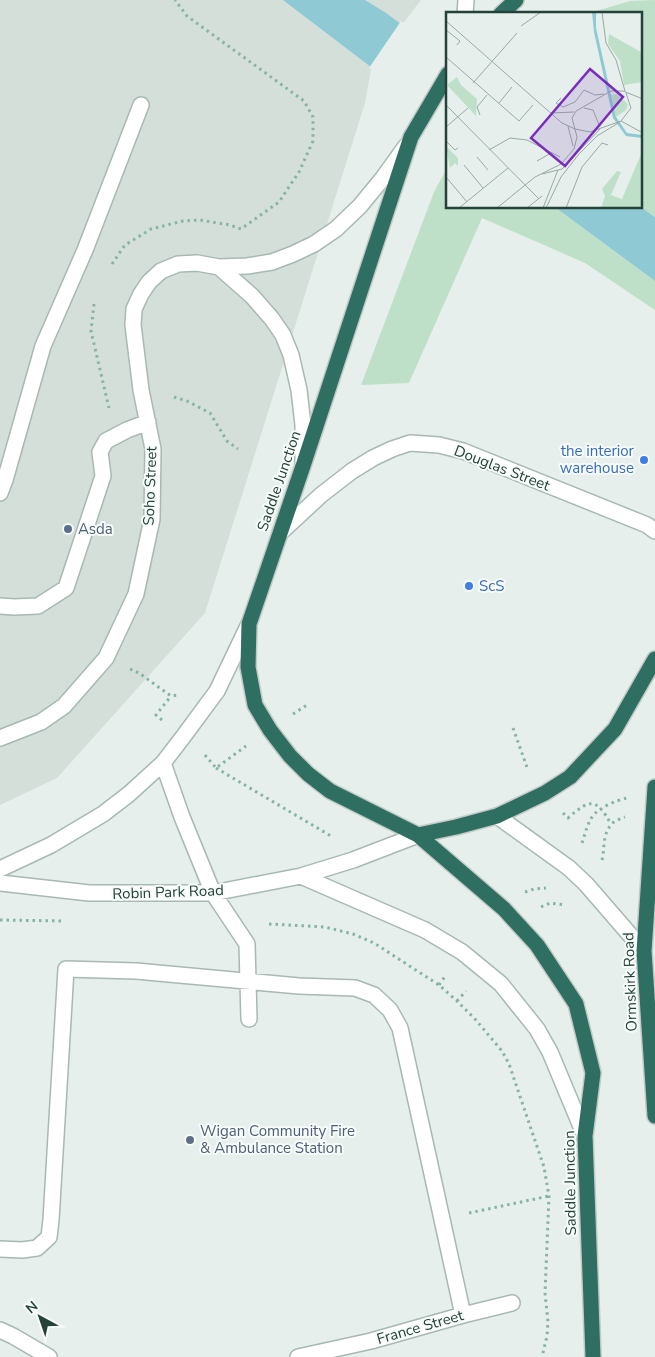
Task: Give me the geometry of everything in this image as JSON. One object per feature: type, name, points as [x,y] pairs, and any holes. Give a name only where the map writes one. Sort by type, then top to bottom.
[{"type":"highway","points":[[504,12],[516,0]]},
{"type":"highway","name":"Saddle Junction","points":[[446,77],[411,138],[249,624],[248,667],[256,705],[270,730],[290,756],[308,774],[330,791],[418,835],[504,909],[537,945],[576,1004],[593,1073],[585,1136],[593,1357]]},
{"type":"highway","points":[[418,835],[497,816],[545,793],[570,777],[615,729],[655,659]]},
{"type":"highway","name":"Ormskirk Road","points":[[655,787],[644,950],[655,1116]]},
{"type":"street","points":[[0,493],[43,346],[85,250],[142,105]]},
{"type":"street","name":"Soho Street","points":[[0,738],[40,722],[64,706],[106,658],[136,594],[152,519],[153,449],[141,390],[132,325],[134,309],[149,282],[161,271],[178,264],[197,263],[219,266],[246,266],[272,262],[314,244],[336,229],[360,206],[383,178],[411,138]]},
{"type":"street","points":[[219,266],[252,296],[283,335],[291,355],[299,390],[303,425],[303,466]]},
{"type":"street","points":[[0,606],[38,606],[66,588],[103,476],[100,452],[106,441],[126,430],[148,422]]},
{"type":"street","name":"Douglas Street","points":[[280,533],[321,495],[352,471],[373,458],[410,442],[438,445],[463,451],[647,525],[655,531]]},
{"type":"street","points":[[0,869],[50,845],[104,814],[129,794],[162,762],[184,737],[217,691],[249,624]]},
{"type":"street","points":[[162,762],[213,893],[247,944],[248,1019]]},
{"type":"street","points":[[497,816],[569,868],[586,884],[644,950]]},
{"type":"street","name":"Robin Park Road","points":[[0,883],[89,893],[213,893],[301,876],[354,860],[418,835]]},
{"type":"street","points":[[301,876],[426,930],[462,952],[501,984],[537,1029],[550,1052],[585,1136]]},
{"type":"street","points":[[0,1248],[22,1250],[37,1248],[49,1237],[52,1220],[66,969],[136,971],[299,986],[355,988],[374,994],[390,1010],[400,1028],[463,1315]]},
{"type":"street","name":"France Street","points":[[298,1357],[371,1341],[512,1303]]},
{"type":"street","points":[[0,1330],[49,1357]]},
{"type":"street","points":[[365,1357],[371,1341]]},
{"type":"path","points":[[111,265],[125,245],[151,229],[183,221],[200,220],[230,225],[240,229],[279,202],[300,172],[313,141],[313,117],[304,101],[187,16],[175,0]]},
{"type":"path","points":[[97,297],[91,331],[116,436]]},
{"type":"path","points":[[174,397],[187,401],[210,413],[226,441],[238,449]]},
{"type":"path","points":[[106,658],[139,673],[171,696],[156,715],[208,757],[216,768],[338,841]]},
{"type":"path","points":[[216,768],[307,705]]},
{"type":"path","points":[[568,818],[578,809],[591,803],[597,804],[602,809],[611,824]]},
{"type":"path","points":[[520,926],[541,906],[550,903],[565,905],[573,902],[579,896],[600,866],[604,854],[604,837],[611,824],[626,817],[653,813]]},
{"type":"path","points":[[0,920],[68,921]]},
{"type":"path","points":[[233,924],[293,924],[325,927],[353,934],[374,943],[439,985],[476,1019],[502,1051],[509,1064],[544,1167],[549,1196],[545,1293],[548,1322],[542,1357]]},
{"type":"path","points":[[457,1001],[484,969]]},
{"type":"path","points":[[441,1220],[549,1196]]},
{"type":"shaded area","points":[[0,0],[421,0],[372,64],[365,103],[205,613],[57,778],[0,805]]},
{"type":"green space","points":[[655,0],[655,217],[642,208],[642,12],[593,12],[630,1]]},
{"type":"green space","points":[[446,170],[446,209],[557,209],[655,281],[655,310],[585,263],[482,218],[409,383],[361,385],[434,192]]},
{"type":"water","points":[[283,0],[365,0],[386,13],[446,57],[446,124]]},
{"type":"water","points":[[642,208],[655,217],[655,281],[557,209]]},
{"type":"pier","points":[[401,21],[446,54],[446,126],[369,68]]},
{"type":"place","name":"the interior warehouse","points":[[644,460]]},
{"type":"place","name":"Asda","points":[[68,529]]},
{"type":"place","name":"ScS","points":[[469,586]]},
{"type":"place","name":"Wigan Community Fire & Ambulance Station","points":[[190,1140]]}]
